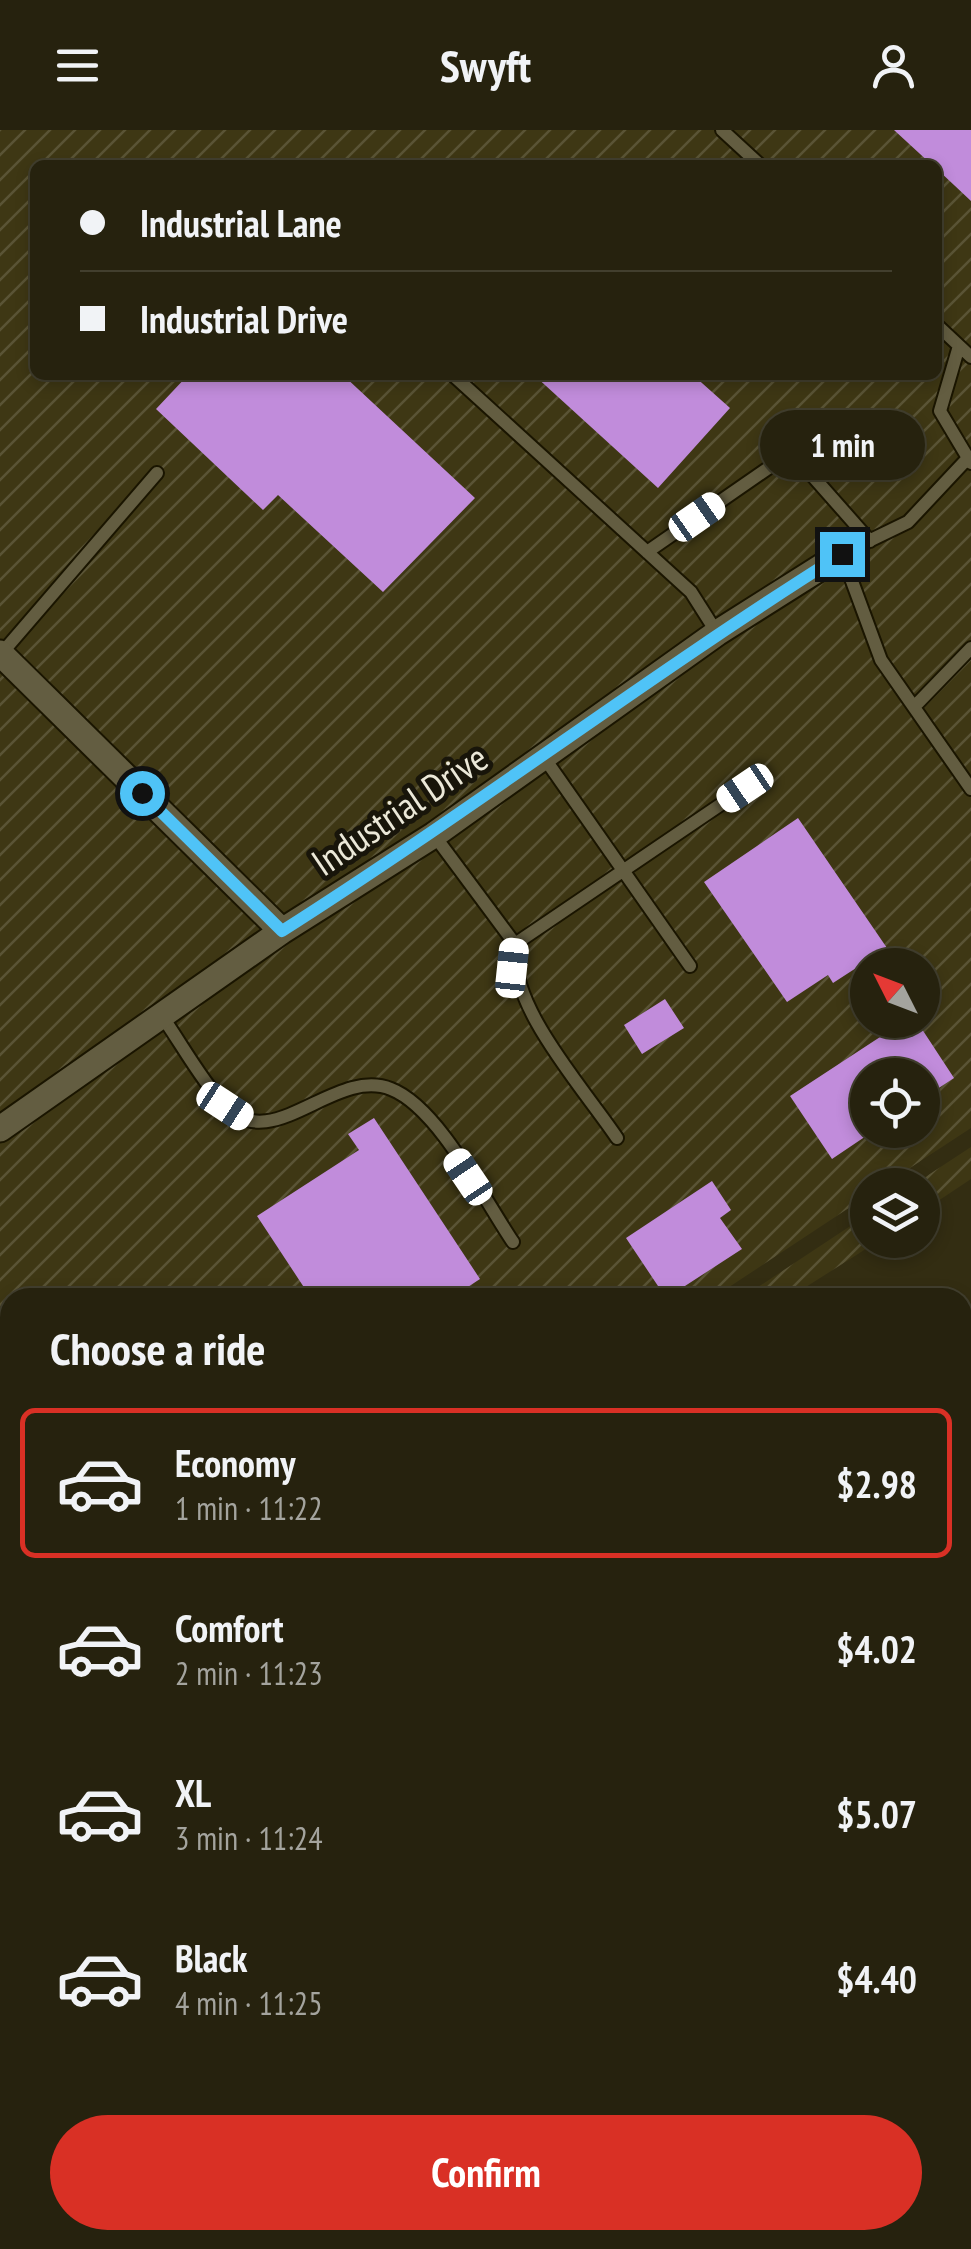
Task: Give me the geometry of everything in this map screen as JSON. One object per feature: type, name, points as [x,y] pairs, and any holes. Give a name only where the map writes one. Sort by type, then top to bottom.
[{"type":"street","name":"Industrial Drive","points":[[0,1128],[282,931],[434,835],[716,632],[842,554]]},
{"type":"street","points":[[0,654],[282,931]]},
{"type":"lane","points":[[722,130],[755,160]]},
{"type":"lane","points":[[942,330],[971,357]]},
{"type":"lane","points":[[960,346],[940,411],[970,460],[908,522],[842,554],[881,660],[971,789]]},
{"type":"lane","points":[[458,380],[691,592],[716,632]]},
{"type":"lane","points":[[647,552],[780,460],[802,464],[870,540]]},
{"type":"lane","points":[[0,654],[158,473]]},
{"type":"lane","points":[[914,708],[971,648]]},
{"type":"lane","points":[[543,756],[690,966]]},
{"type":"lane","points":[[514,944],[745,788]]},
{"type":"lane","points":[[434,835],[514,944],[512,968],[522,997],[617,1138]]},
{"type":"lane","points":[[162,1016],[225,1106],[247,1120],[270,1123],[357,1082],[392,1088],[424,1111],[513,1242]]},
{"type":"shaded area","points":[[0,130],[971,130],[971,1128],[910,1168],[850,1168],[850,1207],[728,1288],[0,1288]]},
{"type":"shaded area","points":[[971,1147],[971,1179],[940,1200],[939,1168]]},
{"type":"shaded area","points":[[850,1226],[852,1258],[804,1288],[757,1288]]},
{"type":"building","points":[[894,130],[971,130],[971,201],[942,174],[942,160],[927,160]]},
{"type":"building","points":[[183,380],[348,380],[475,498],[383,592],[278,495],[263,510],[156,409]]},
{"type":"building","points":[[539,380],[699,380],[730,408],[658,488]]},
{"type":"building","points":[[798,818],[887,948],[850,948],[850,972],[833,983],[828,975],[787,1002],[704,882]]},
{"type":"building","points":[[665,999],[684,1028],[642,1054],[624,1025]]},
{"type":"building","points":[[879,1038],[928,1038],[954,1078],[940,1087],[940,1058],[850,1058],[850,1147],[832,1159],[790,1096]]},
{"type":"building","points":[[374,1118],[480,1279],[466,1288],[304,1288],[257,1216],[359,1150],[348,1134]]},
{"type":"building","points":[[712,1181],[731,1210],[720,1218],[742,1249],[686,1288],[659,1288],[626,1238]]},
{"type":"route","points":[[142,793],[282,931],[434,835],[716,632],[842,554]]}]
